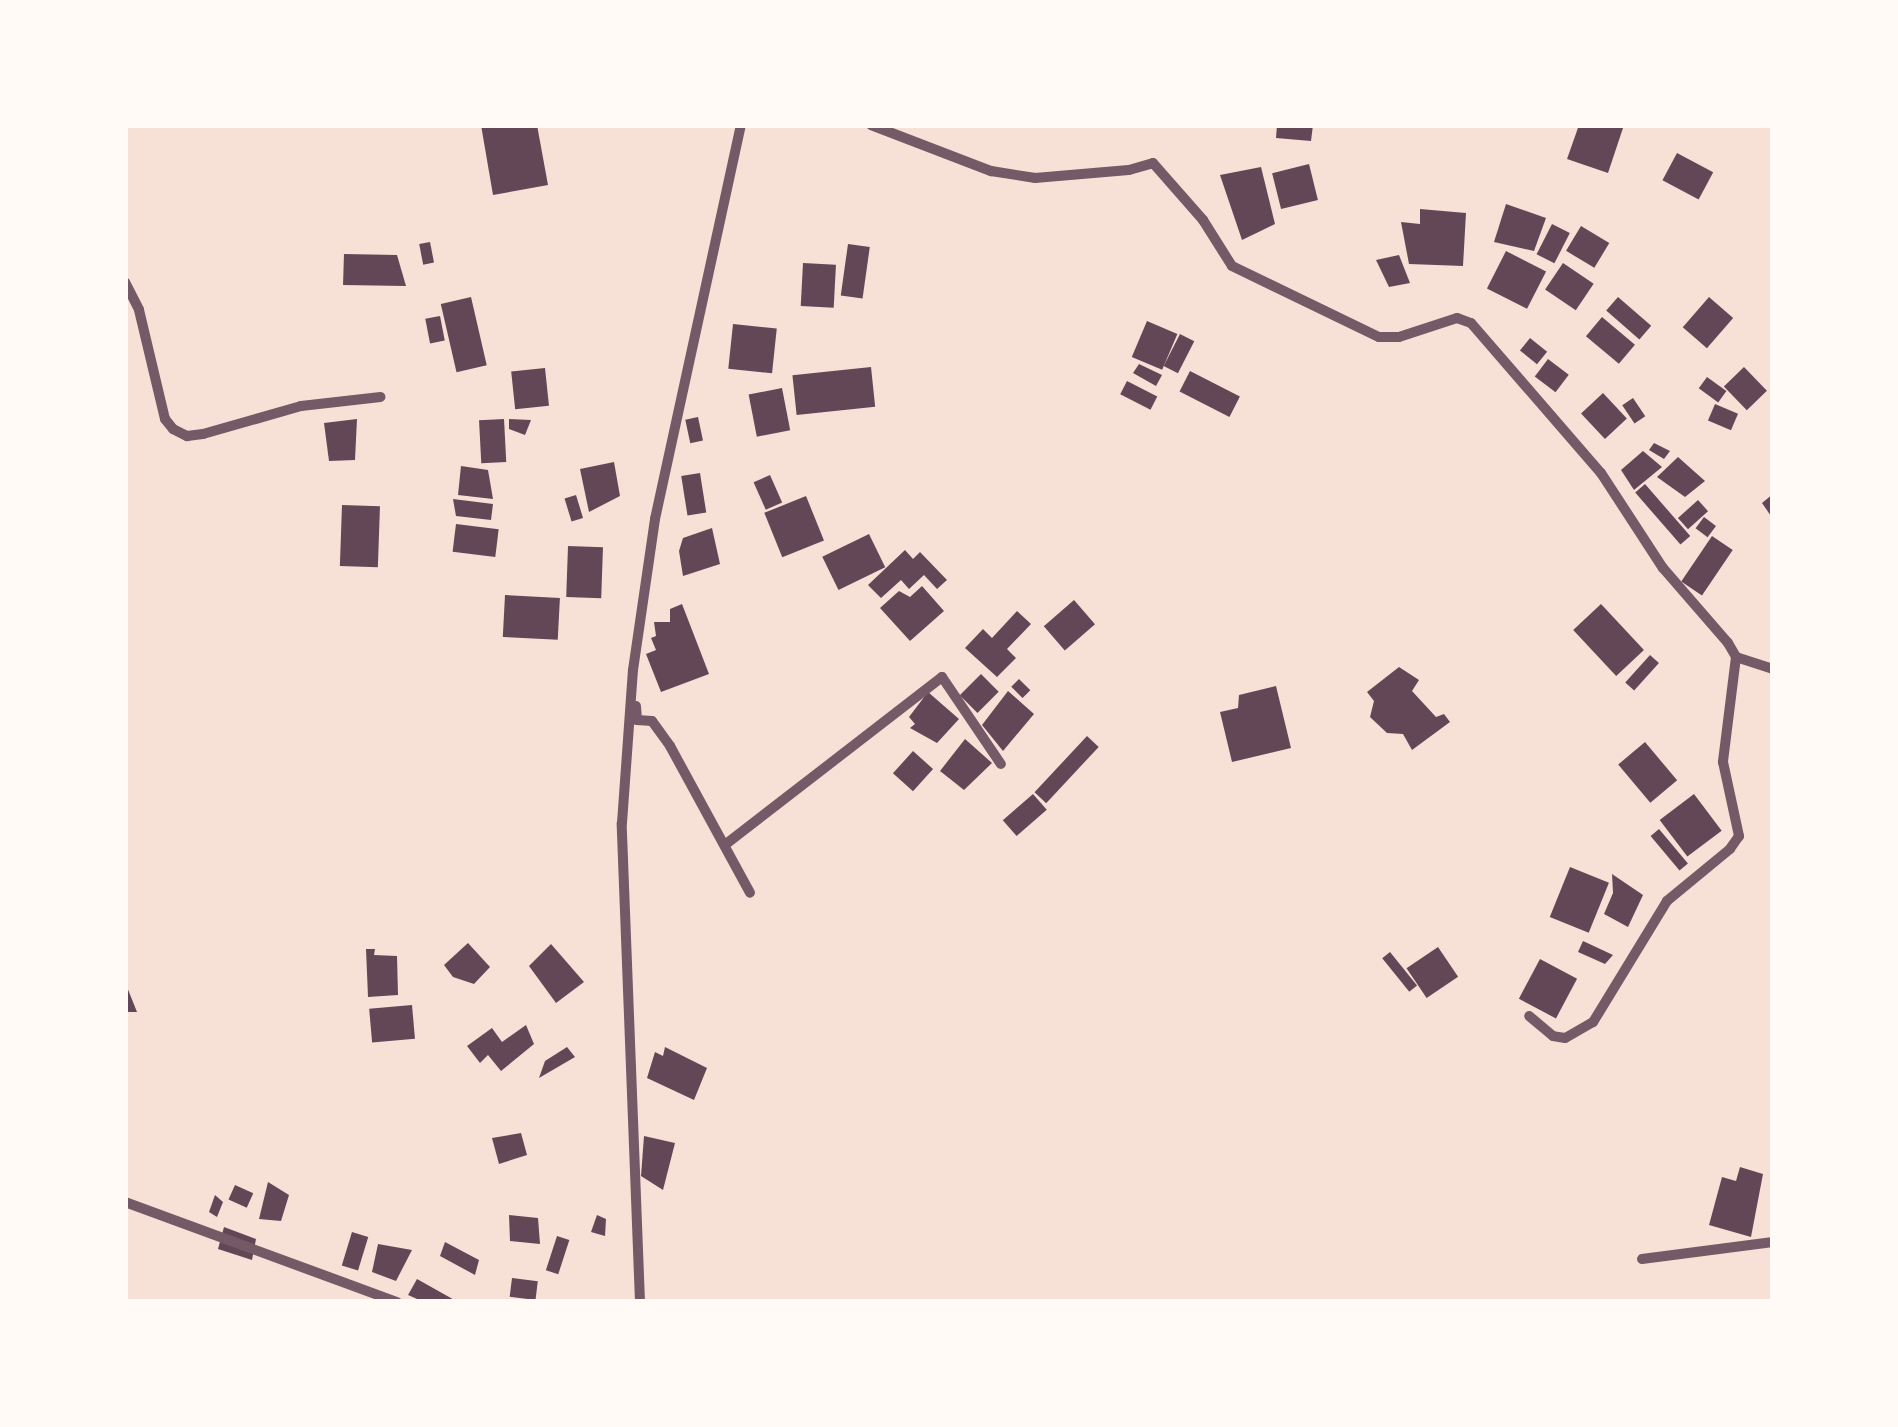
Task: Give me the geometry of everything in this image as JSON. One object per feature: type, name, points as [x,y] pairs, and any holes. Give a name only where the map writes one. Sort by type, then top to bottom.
[{"type":"street","points":[[640,1302],[622,823],[633,670],[655,520],[741,125]]},
{"type":"street","points":[[870,125],[991,171],[1035,178],[1128,170],[1153,163],[1203,220],[1232,266],[1379,337],[1399,337],[1457,318],[1471,323],[1601,473],[1663,568],[1736,657],[1773,669]]},
{"type":"street","points":[[125,282],[138,310],[166,419],[173,429],[188,436],[300,406],[380,397]]},
{"type":"street","points":[[1530,1016],[1552,1036],[1564,1038],[1592,1022],[1667,901],[1739,836],[1723,762],[1736,657]]},
{"type":"street","points":[[633,670],[637,720],[652,721],[670,746],[750,894]]},
{"type":"street","points":[[726,844],[942,677],[1001,764]]},
{"type":"street","points":[[125,1202],[397,1302]]},
{"type":"street","points":[[1642,1259],[1773,1242]]},
{"type":"building","points":[[481,125],[537,125],[548,185],[493,195]]},
{"type":"building","points":[[1277,125],[1313,125],[1311,141],[1276,138]]},
{"type":"building","points":[[1579,125],[1624,125],[1608,173],[1567,159]]},
{"type":"building","points":[[1677,153],[1713,172],[1699,200],[1662,180]]},
{"type":"building","points":[[1309,164],[1318,200],[1281,209],[1272,173]]},
{"type":"building","points":[[1261,167],[1275,224],[1242,240],[1220,175]]},
{"type":"building","points":[[1506,204],[1546,218],[1534,251],[1494,242]]},
{"type":"building","points":[[1420,209],[1466,213],[1463,266],[1409,264],[1401,222],[1420,224]]},
{"type":"building","points":[[1552,224],[1570,233],[1554,263],[1537,254]]},
{"type":"building","points":[[1581,226],[1609,243],[1594,268],[1566,251]]},
{"type":"building","points":[[430,242],[434,263],[423,265],[419,244]]},
{"type":"building","points":[[848,244],[870,247],[863,299],[841,295]]},
{"type":"building","points":[[1506,251],[1546,271],[1527,309],[1487,288]]},
{"type":"building","points":[[344,254],[397,255],[406,286],[343,285]]},
{"type":"building","points":[[1399,255],[1410,283],[1389,287],[1376,260]]},
{"type":"building","points":[[803,263],[836,265],[834,308],[801,306]]},
{"type":"building","points":[[1563,263],[1594,284],[1576,310],[1545,290]]},
{"type":"building","points":[[471,297],[487,365],[457,372],[441,304]]},
{"type":"building","points":[[1618,297],[1651,326],[1639,339],[1606,311]]},
{"type":"building","points":[[1709,297],[1733,318],[1707,348],[1683,327]]},
{"type":"building","points":[[440,316],[445,341],[430,343],[425,319]]},
{"type":"building","points":[[1602,317],[1635,345],[1619,364],[1586,336]]},
{"type":"building","points":[[1147,321],[1177,334],[1162,370],[1132,357]]},
{"type":"building","points":[[733,324],[777,329],[772,373],[728,369]]},
{"type":"building","points":[[1180,334],[1194,341],[1178,373],[1164,366]]},
{"type":"building","points":[[1530,338],[1547,352],[1537,364],[1520,350]]},
{"type":"building","points":[[1548,359],[1569,375],[1556,392],[1535,377]]},
{"type":"building","points":[[1139,364],[1162,375],[1156,386],[1133,373]]},
{"type":"building","points":[[871,367],[875,407],[797,415],[792,375]]},
{"type":"building","points":[[1744,367],[1767,391],[1747,410],[1724,386]]},
{"type":"building","points":[[545,368],[549,406],[515,409],[511,372]]},
{"type":"building","points":[[1190,371],[1240,396],[1229,417],[1180,391]]},
{"type":"building","points":[[1707,377],[1726,391],[1718,402],[1699,388]]},
{"type":"building","points":[[1127,381],[1157,396],[1150,410],[1120,394]]},
{"type":"building","points":[[782,388],[790,430],[757,437],[749,394]]},
{"type":"building","points":[[1603,393],[1627,419],[1605,439],[1581,413]]},
{"type":"building","points":[[1633,398],[1645,416],[1635,424],[1622,405]]},
{"type":"building","points":[[1715,404],[1738,414],[1731,430],[1708,421]]},
{"type":"building","points":[[698,417],[703,440],[690,443],[685,420]]},
{"type":"building","points":[[357,419],[355,460],[329,461],[324,423]]},
{"type":"building","points":[[504,419],[506,462],[481,463],[479,420]]},
{"type":"building","points":[[509,419],[531,420],[525,435],[509,429]]},
{"type":"building","points":[[1654,443],[1670,451],[1664,459],[1649,450]]},
{"type":"building","points":[[1643,451],[1662,467],[1634,490],[1621,470]]},
{"type":"building","points":[[1678,457],[1705,481],[1685,497],[1657,477]]},
{"type":"building","points":[[614,462],[620,496],[589,512],[580,469]]},
{"type":"building","points":[[461,466],[488,470],[493,499],[458,495]]},
{"type":"building","points":[[700,473],[706,513],[687,515],[681,476]]},
{"type":"building","points":[[770,475],[782,502],[766,510],[754,482]]},
{"type":"building","points":[[1645,484],[1690,536],[1680,545],[1635,493]]},
{"type":"building","points":[[1773,494],[1773,519],[1762,503]]},
{"type":"building","points":[[576,495],[583,518],[572,521],[565,499]]},
{"type":"building","points":[[806,496],[824,541],[782,557],[764,513]]},
{"type":"building","points":[[453,499],[493,504],[491,520],[456,516]]},
{"type":"building","points":[[1698,500],[1708,511],[1688,529],[1678,518]]},
{"type":"building","points":[[342,505],[380,506],[378,567],[340,566]]},
{"type":"building","points":[[1704,517],[1716,526],[1708,537],[1696,528]]},
{"type":"building","points":[[456,524],[499,529],[495,557],[453,552]]},
{"type":"building","points":[[712,528],[720,564],[683,576],[679,551],[683,538]]},
{"type":"building","points":[[869,534],[885,567],[838,590],[822,557]]},
{"type":"building","points":[[1712,536],[1733,550],[1702,596],[1681,582]]},
{"type":"building","points":[[568,546],[603,547],[601,598],[566,597]]},
{"type":"building","points":[[905,550],[913,559],[920,552],[947,580],[937,589],[924,575],[909,589],[901,580],[881,598],[868,585]]},
{"type":"building","points":[[922,586],[944,611],[910,641],[880,608],[899,591],[910,597]]},
{"type":"building","points":[[505,595],[560,598],[558,640],[503,637]]},
{"type":"building","points":[[1074,600],[1095,624],[1065,650],[1044,626]]},
{"type":"building","points":[[682,604],[709,674],[661,692],[646,654],[656,650],[651,638],[656,636],[654,622],[670,622],[670,609]]},
{"type":"building","points":[[1601,604],[1644,650],[1616,676],[1573,630]]},
{"type":"building","points":[[1017,611],[1031,624],[1007,649],[1016,658],[997,677],[965,648],[983,629],[992,638]]},
{"type":"building","points":[[1650,655],[1659,663],[1634,691],[1625,682]]},
{"type":"building","points":[[1399,667],[1419,680],[1412,691],[1436,717],[1444,714],[1450,722],[1412,750],[1403,734],[1387,733],[1370,717],[1374,701],[1367,692]]},
{"type":"building","points":[[981,674],[999,692],[977,713],[960,695]]},
{"type":"building","points":[[1019,679],[1030,690],[1023,698],[1011,687]]},
{"type":"building","points":[[1276,686],[1291,748],[1232,762],[1220,712],[1238,708],[1239,695]]},
{"type":"building","points":[[1008,691],[1034,714],[1003,751],[982,725]]},
{"type":"building","points":[[928,692],[959,719],[937,743],[910,728],[915,724],[909,717]]},
{"type":"building","points":[[1087,736],[1099,747],[1046,803],[1034,792]]},
{"type":"building","points":[[965,739],[992,763],[964,790],[940,771]]},
{"type":"building","points":[[1645,742],[1677,780],[1650,803],[1618,764]]},
{"type":"building","points":[[913,751],[933,769],[913,791],[893,773]]},
{"type":"building","points":[[1033,794],[1047,810],[1017,836],[1003,820]]},
{"type":"building","points":[[1694,794],[1722,831],[1687,857],[1660,820]]},
{"type":"building","points":[[1659,829],[1688,863],[1679,871],[1651,836]]},
{"type":"building","points":[[1570,867],[1609,883],[1589,933],[1550,917]]},
{"type":"building","points":[[1612,874],[1643,895],[1628,927],[1604,914],[1613,893]]},
{"type":"building","points":[[1583,941],[1613,955],[1605,964],[1578,952]]},
{"type":"building","points":[[468,943],[490,967],[474,984],[453,977],[444,965]]},
{"type":"building","points":[[551,944],[584,982],[556,1003],[529,966]]},
{"type":"building","points":[[1438,947],[1458,977],[1427,998],[1406,968]]},
{"type":"building","points":[[366,949],[375,949],[374,955],[397,956],[398,995],[368,997]]},
{"type":"building","points":[[1390,952],[1417,985],[1409,992],[1382,958]]},
{"type":"building","points":[[1540,959],[1577,979],[1556,1018],[1519,999]]},
{"type":"building","points":[[125,982],[137,1012],[125,1012]]},
{"type":"building","points":[[412,1005],[415,1039],[372,1043],[369,1009]]},
{"type":"building","points":[[526,1025],[534,1044],[501,1071],[488,1055],[480,1063],[467,1046],[492,1028],[502,1042]]},
{"type":"building","points":[[567,1047],[575,1057],[539,1078],[545,1061]]},
{"type":"building","points":[[665,1047],[707,1068],[694,1100],[647,1078],[655,1052],[663,1056]]},
{"type":"building","points":[[521,1133],[527,1155],[499,1164],[492,1138]]},
{"type":"building","points":[[644,1136],[675,1143],[663,1190],[641,1176]]},
{"type":"building","points":[[1740,1167],[1763,1174],[1751,1237],[1709,1225],[1722,1177],[1736,1181]]},
{"type":"building","points":[[268,1182],[289,1195],[281,1221],[259,1219]]},
{"type":"building","points":[[235,1185],[253,1193],[247,1208],[228,1200]]},
{"type":"building","points":[[215,1195],[223,1202],[217,1217],[209,1212]]},
{"type":"building","points":[[509,1215],[538,1218],[540,1244],[510,1241]]},
{"type":"building","points":[[597,1215],[606,1219],[605,1236],[591,1232]]},
{"type":"building","points":[[224,1227],[256,1239],[252,1260],[218,1249]]},
{"type":"building","points":[[352,1232],[368,1237],[358,1270],[342,1265]]},
{"type":"building","points":[[557,1236],[569,1240],[558,1274],[546,1270]]},
{"type":"building","points":[[445,1242],[479,1260],[475,1275],[440,1256]]},
{"type":"building","points":[[378,1244],[412,1250],[396,1281],[372,1272]]},
{"type":"building","points":[[512,1278],[538,1281],[535,1300],[510,1297]]},
{"type":"building","points":[[417,1279],[458,1302],[424,1302],[408,1295]]}]
